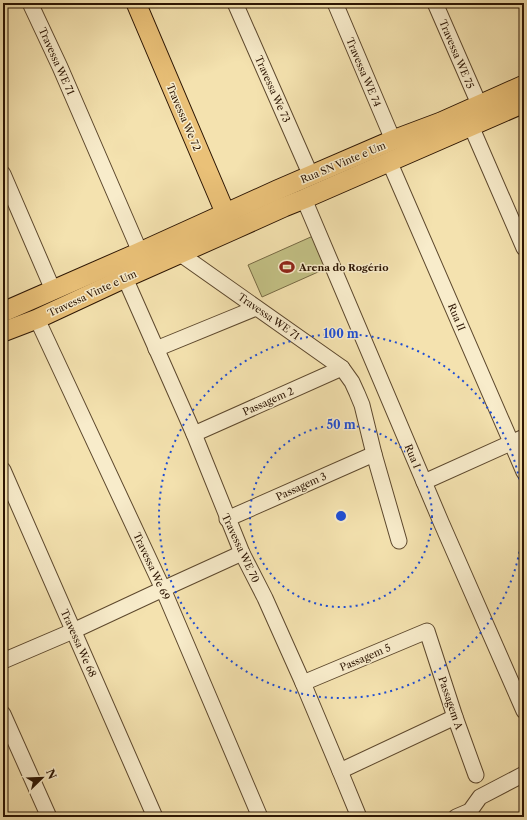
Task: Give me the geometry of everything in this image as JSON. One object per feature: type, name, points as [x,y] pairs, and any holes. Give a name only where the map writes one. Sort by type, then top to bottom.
[{"type":"main road","name":"Travessa We 72","points":[[136,3],[229,222]]},
{"type":"main road","name":"Rua SN Vinte e Um","points":[[180,254],[229,222],[311,176],[393,140],[441,122],[524,85]]},
{"type":"main road","name":"Rua SN Vinte e Um","points":[[164,241],[284,207],[524,103]]},
{"type":"main road","name":"Travessa Vinte e Um","points":[[4,312],[164,241]]},
{"type":"main road","name":"Travessa Vinte e Um","points":[[7,330],[180,254]]},
{"type":"main road","points":[[4,312],[7,330]]},
{"type":"street","name":"Travessa WE 71","points":[[30,3],[60,67],[140,252]]},
{"type":"street","name":"Travessa We 73","points":[[235,3],[311,176]]},
{"type":"street","name":"Travessa WE 74","points":[[335,3],[393,140]]},
{"type":"street","name":"Travessa WE 75","points":[[436,3],[479,104]]},
{"type":"street","points":[[471,126],[524,248]]},
{"type":"street","name":"Rua II","points":[[389,161],[518,440],[524,472]]},
{"type":"street","points":[[3,174],[53,290]]},
{"type":"street","name":"Rua I","points":[[304,199],[485,625],[524,711]]},
{"type":"street","name":"Travessa WE 71","points":[[164,241],[180,254],[342,368],[352,382],[362,405],[374,454],[399,541]]},
{"type":"street","name":"Travessa WE 70","points":[[125,278],[194,434],[242,553],[265,598],[359,817]]},
{"type":"street","points":[[156,349],[256,308]]},
{"type":"street","name":"Travessa We 69","points":[[37,318],[162,589],[260,817]]},
{"type":"street","name":"Passagem 2","points":[[194,434],[342,368]]},
{"type":"street","points":[[424,482],[518,440]]},
{"type":"street","name":"Passagem 3","points":[[228,519],[374,454]]},
{"type":"street","name":"Travessa We 68","points":[[3,470],[154,817]]},
{"type":"street","points":[[3,661],[73,631],[242,553]]},
{"type":"street","name":"Passagem 5","points":[[302,683],[426,631]]},
{"type":"street","name":"Passagem A","points":[[426,631],[476,775]]},
{"type":"street","points":[[3,714],[49,817]]},
{"type":"street","points":[[340,770],[455,718]]},
{"type":"street","points":[[466,815],[480,797],[524,774]]},
{"type":"shaded area","name":"Arena do Rogério","points":[[313,236],[327,268],[262,297],[248,265]]},
{"type":"place","name":"Arena do Rogério","points":[[287,267]]}]
